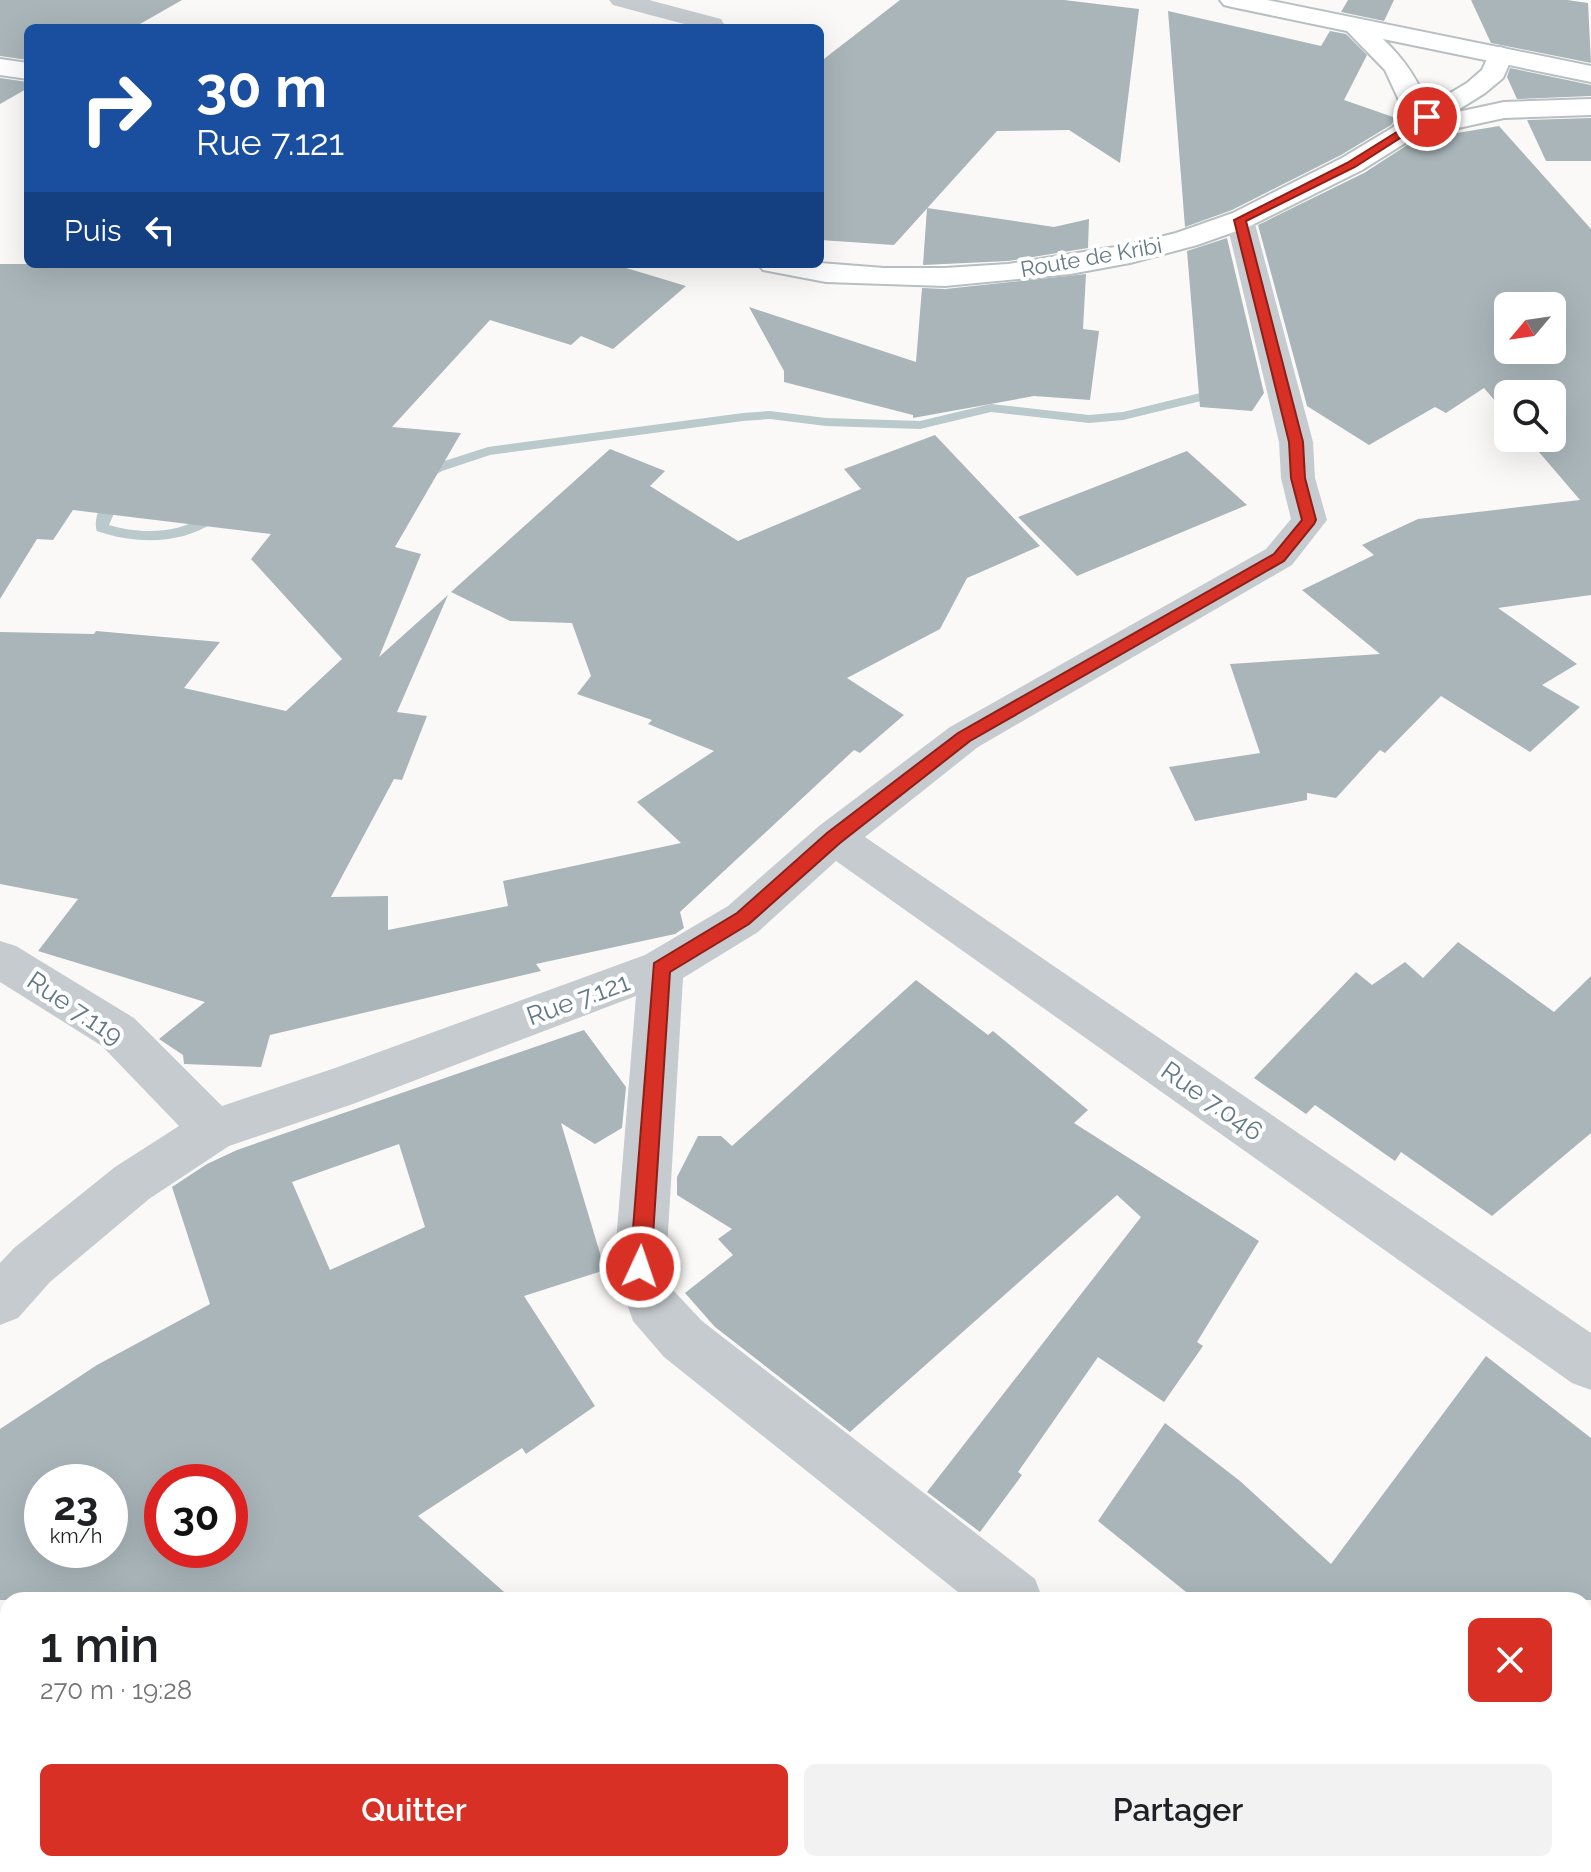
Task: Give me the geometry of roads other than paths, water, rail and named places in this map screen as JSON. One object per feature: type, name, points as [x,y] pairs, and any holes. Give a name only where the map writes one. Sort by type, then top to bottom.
[{"type":"main road","points":[[1232,0],[1591,74]]},
{"type":"main road","points":[[1357,28],[1398,65],[1411,91],[1417,111],[1403,132]]},
{"type":"main road","name":"Route de Kribi","points":[[791,268],[817,274],[874,277],[990,273],[1145,251],[1240,220],[1351,165],[1476,88],[1494,73],[1500,55]]},
{"type":"main road","points":[[0,67],[24,70]]},
{"type":"main road","points":[[1403,132],[1504,110],[1591,107]]},
{"type":"street","points":[[621,0],[712,24]]},
{"type":"street","name":"Rue 7.121","points":[[0,1300],[32,1265],[132,1183],[214,1130],[336,1089],[661,968],[743,919],[834,838],[964,737],[1279,557],[1309,520],[1298,478],[1296,442],[1240,220]]},
{"type":"street","name":"Rue 7.046","points":[[834,838],[1591,1364]]},
{"type":"street","name":"Rue 7.119","points":[[0,959],[118,1032],[214,1130]]},
{"type":"street","points":[[661,968],[640,1267],[651,1303],[683,1339],[1004,1592]]},
{"type":"waterway","points":[[421,479],[437,468],[488,451],[743,417],[770,415],[826,422],[920,425],[991,408],[1089,419],[1123,416],[1221,392]]},
{"type":"waterway","points":[[115,495],[101,522],[102,528],[126,534],[157,535],[188,530],[209,519],[212,506]]}]
